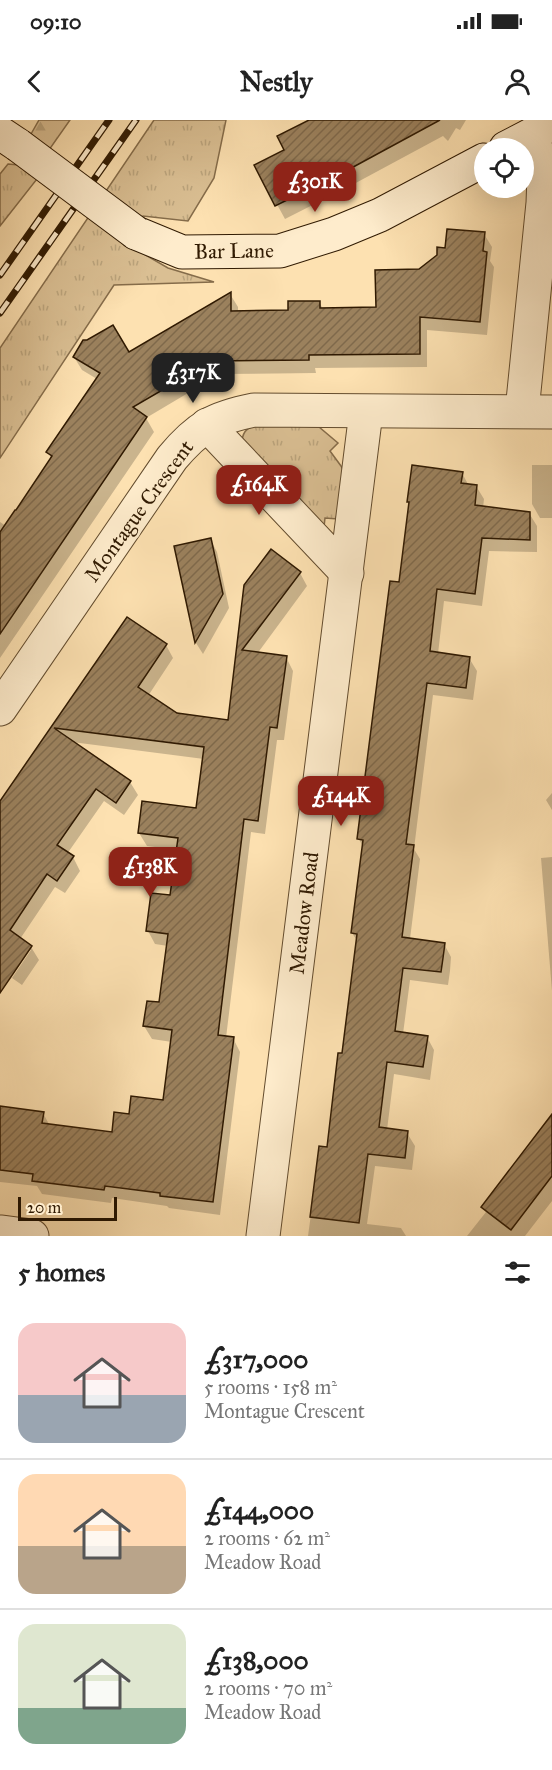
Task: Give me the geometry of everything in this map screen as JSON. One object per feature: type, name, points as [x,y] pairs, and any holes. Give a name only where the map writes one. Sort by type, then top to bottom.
[{"type":"street","points":[[529,136],[541,159],[544,176],[537,412]]},
{"type":"street","name":"Bar Lane","points":[[9,139],[136,233],[182,252],[280,251],[334,234],[380,215],[474,165]]},
{"type":"street","name":"Montague Crescent","points":[[0,709],[172,458],[188,439],[207,425],[230,415],[254,410],[537,412]]},
{"type":"street","name":"Meadow Road","points":[[263,1236],[366,412]]},
{"type":"street","points":[[207,425],[347,573]]},
{"type":"green space","points":[[39,120],[70,120],[49,150],[31,134]]},
{"type":"green space","points":[[154,120],[226,120],[214,178],[188,221],[143,216],[123,242],[168,268],[214,282],[114,285],[0,458],[0,348]]},
{"type":"green space","points":[[8,164],[19,165],[37,179],[0,226],[0,174]]},
{"type":"green space","points":[[260,424],[319,427],[338,443],[330,451],[347,478],[338,519],[325,518],[324,527],[242,441],[248,429]]},
{"type":"building","points":[[309,120],[440,120],[275,206],[254,165],[284,150],[277,136]]},
{"type":"building","points":[[447,229],[485,232],[483,251],[487,252],[480,322],[420,317],[420,354],[309,355],[309,360],[212,361],[133,407],[147,417],[0,634],[0,532],[52,456],[46,452],[100,373],[73,357],[83,340],[113,325],[129,352],[231,292],[231,311],[288,310],[288,301],[320,301],[320,308],[376,307],[375,270],[419,269],[437,255],[437,247],[445,248]]},
{"type":"building","points":[[412,465],[463,472],[461,483],[477,485],[475,505],[530,512],[530,540],[482,538],[475,594],[437,589],[430,651],[470,657],[466,688],[427,683],[406,844],[414,845],[402,937],[445,943],[441,972],[403,968],[395,1031],[428,1036],[423,1067],[387,1062],[379,1127],[408,1131],[405,1158],[368,1154],[359,1223],[310,1217],[319,1146],[327,1147],[338,1053],[342,1053],[357,934],[351,933],[363,840],[357,839],[390,581],[399,582]]},
{"type":"building","points":[[211,538],[223,594],[195,643],[174,546]]},
{"type":"building","points":[[271,549],[301,572],[242,650],[287,656],[277,728],[270,727],[258,821],[244,819],[218,1035],[234,1037],[213,1202],[160,1196],[160,1193],[105,1186],[104,1190],[32,1181],[33,1174],[0,1170],[0,1106],[44,1112],[42,1123],[112,1132],[114,1112],[129,1114],[131,1096],[163,1100],[172,1030],[143,1026],[147,1001],[159,1002],[168,934],[146,931],[151,893],[170,895],[178,838],[138,833],[142,801],[196,808],[204,747],[54,728],[131,781],[116,803],[96,789],[57,845],[74,856],[57,881],[47,874],[10,930],[32,946],[0,993],[0,801],[127,617],[167,644],[138,687],[177,713],[228,720],[244,585]]},
{"type":"building","points":[[552,1114],[552,1176],[511,1230],[481,1207]]},
{"type":"railway","points":[[0,275],[109,120]]},
{"type":"railway","points":[[0,313],[136,120]]}]
